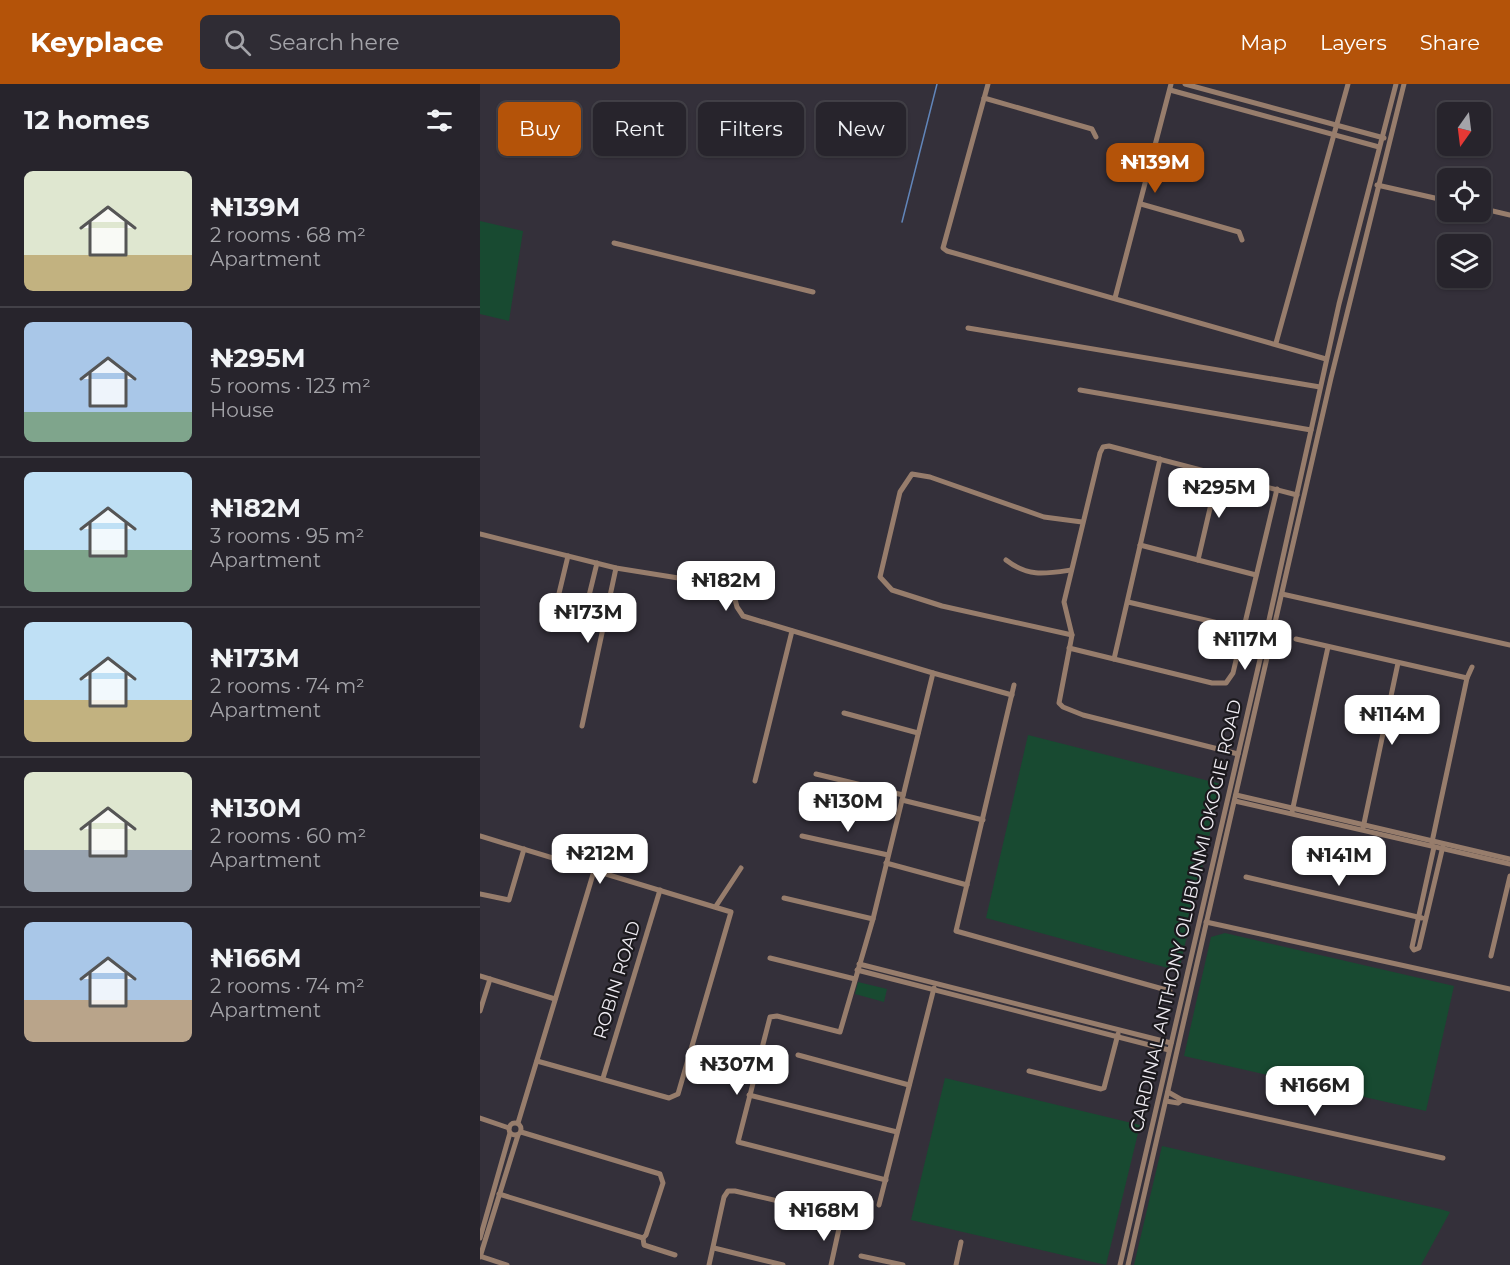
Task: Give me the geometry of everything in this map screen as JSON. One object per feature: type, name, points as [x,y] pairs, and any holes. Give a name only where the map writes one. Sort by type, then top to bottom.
[{"type":"street","points":[[988,84],[944,248],[947,251],[1326,359]]},
{"type":"street","points":[[1185,84],[1388,139]]},
{"type":"street","points":[[1276,343],[1348,84]]},
{"type":"street","name":"CARDINAL ANTHONY OLUBUNMI OKOGIE ROAD","points":[[1120,1265],[1219,838],[1326,359],[1396,84]]},
{"type":"street","name":"CARDINAL ANTHONY OLUBUNMI OKOGIE ROAD","points":[[1128,1265],[1377,184],[1404,84]]},
{"type":"street","points":[[1115,298],[1171,87],[1379,147]]},
{"type":"street","points":[[984,98],[1092,129],[1096,137]]},
{"type":"street","points":[[1377,184],[1437,198]]},
{"type":"street","points":[[1141,204],[1239,232],[1242,240]]},
{"type":"street","points":[[1491,211],[1510,215]]},
{"type":"street","points":[[614,243],[813,292]]},
{"type":"street","points":[[968,328],[1320,387]]},
{"type":"street","points":[[1080,390],[1311,430]]},
{"type":"street","points":[[1238,754],[1063,707],[1059,695],[1072,635],[1064,602],[1082,522],[1103,447],[1109,446],[1305,497]]},
{"type":"street","points":[[1114,659],[1160,459]]},
{"type":"street","points":[[1072,635],[942,606],[892,590],[880,577],[900,492],[912,474],[930,477],[1044,517],[1082,522]]},
{"type":"street","points":[[1198,560],[1218,474]]},
{"type":"street","points":[[1070,648],[1212,683],[1226,683],[1233,674],[1277,489]]},
{"type":"street","points":[[480,534],[616,568],[722,585],[733,592],[736,607],[744,616],[1012,695]]},
{"type":"street","points":[[1140,545],[1256,575]]},
{"type":"street","points":[[555,610],[568,556]]},
{"type":"street","points":[[1006,560],[1020,570],[1040,575],[1071,570]]},
{"type":"street","points":[[584,616],[597,563]]},
{"type":"street","points":[[582,726],[616,568]]},
{"type":"street","points":[[1282,594],[1510,645]]},
{"type":"street","points":[[1128,602],[1244,629]]},
{"type":"street","points":[[755,781],[792,632]]},
{"type":"street","points":[[1296,639],[1467,678]]},
{"type":"street","points":[[1291,813],[1328,646]]},
{"type":"street","points":[[1362,832],[1398,663]]},
{"type":"street","points":[[1443,847],[1423,918],[1412,947],[1414,950],[1419,948],[1423,918],[1434,844],[1467,678],[1472,667]]},
{"type":"street","points":[[886,1180],[738,1142],[770,1017],[777,1016],[840,1032],[873,919],[933,673]]},
{"type":"street","points":[[1014,686],[956,931],[1170,991]]},
{"type":"street","points":[[844,713],[918,733]]},
{"type":"street","points":[[816,774],[983,820]]},
{"type":"street","points":[[1236,798],[1362,832],[1434,844]]},
{"type":"street","points":[[1291,813],[1364,825],[1510,864]]},
{"type":"street","points":[[480,836],[731,912],[681,1084],[674,1098],[537,1061]]},
{"type":"street","points":[[802,836],[888,855]]},
{"type":"street","points":[[1219,838],[1226,839]]},
{"type":"street","points":[[1443,847],[1510,860]]},
{"type":"street","points":[[480,894],[509,900],[524,849]]},
{"type":"street","points":[[886,863],[967,885]]},
{"type":"street","points":[[716,906],[741,868]]},
{"type":"street","points":[[507,1265],[480,1257],[520,1133],[518,1123],[594,871]]},
{"type":"street","points":[[1491,956],[1510,876]]},
{"type":"street","points":[[1246,878],[1423,918]]},
{"type":"street","name":"ROBIN ROAD","points":[[603,1078],[660,890]]},
{"type":"street","points":[[784,898],[873,919]]},
{"type":"street","points":[[1206,922],[1510,989]]},
{"type":"street","points":[[770,958],[855,979]]},
{"type":"street","points":[[859,964],[934,986],[1170,1046]]},
{"type":"street","points":[[857,970],[934,986]]},
{"type":"street","points":[[480,976],[555,999]]},
{"type":"street","points":[[480,1011],[490,979]]},
{"type":"street","points":[[879,1205],[934,986]]},
{"type":"street","points":[[1029,1071],[1104,1088],[1119,1033]]},
{"type":"street","points":[[798,1055],[909,1084]]},
{"type":"street","points":[[1168,1092],[1182,1100],[1443,1158]]},
{"type":"street","points":[[749,1095],[897,1132]]},
{"type":"street","points":[[1166,1101],[1178,1103],[1182,1100]]},
{"type":"street","points":[[480,1118],[510,1130],[660,1174],[663,1178],[646,1235],[643,1238],[645,1247],[675,1255]]},
{"type":"street","points":[[480,1238],[510,1130],[518,1123]]},
{"type":"street","points":[[709,1265],[724,1197],[728,1191],[834,1214],[840,1224],[831,1265]]},
{"type":"street","points":[[500,1194],[643,1238]]},
{"type":"street","points":[[956,1265],[962,1242]]},
{"type":"street","points":[[714,1248],[783,1265]]},
{"type":"street","points":[[861,1256],[903,1265]]},
{"type":"green space","points":[[480,221],[523,231],[509,321],[480,314]]},
{"type":"green space","points":[[1028,735],[1221,784],[1179,971],[986,918]]},
{"type":"green space","points":[[1225,933],[1454,986],[1426,1111],[1184,1056],[1211,937]]},
{"type":"green space","points":[[858,982],[887,989],[884,1002],[855,994]]},
{"type":"green space","points":[[945,1078],[1140,1125],[1106,1265],[911,1220]]},
{"type":"green space","points":[[1162,1146],[1450,1212],[1421,1265],[1134,1265]]},
{"type":"waterway","points":[[902,222],[937,84]]}]
